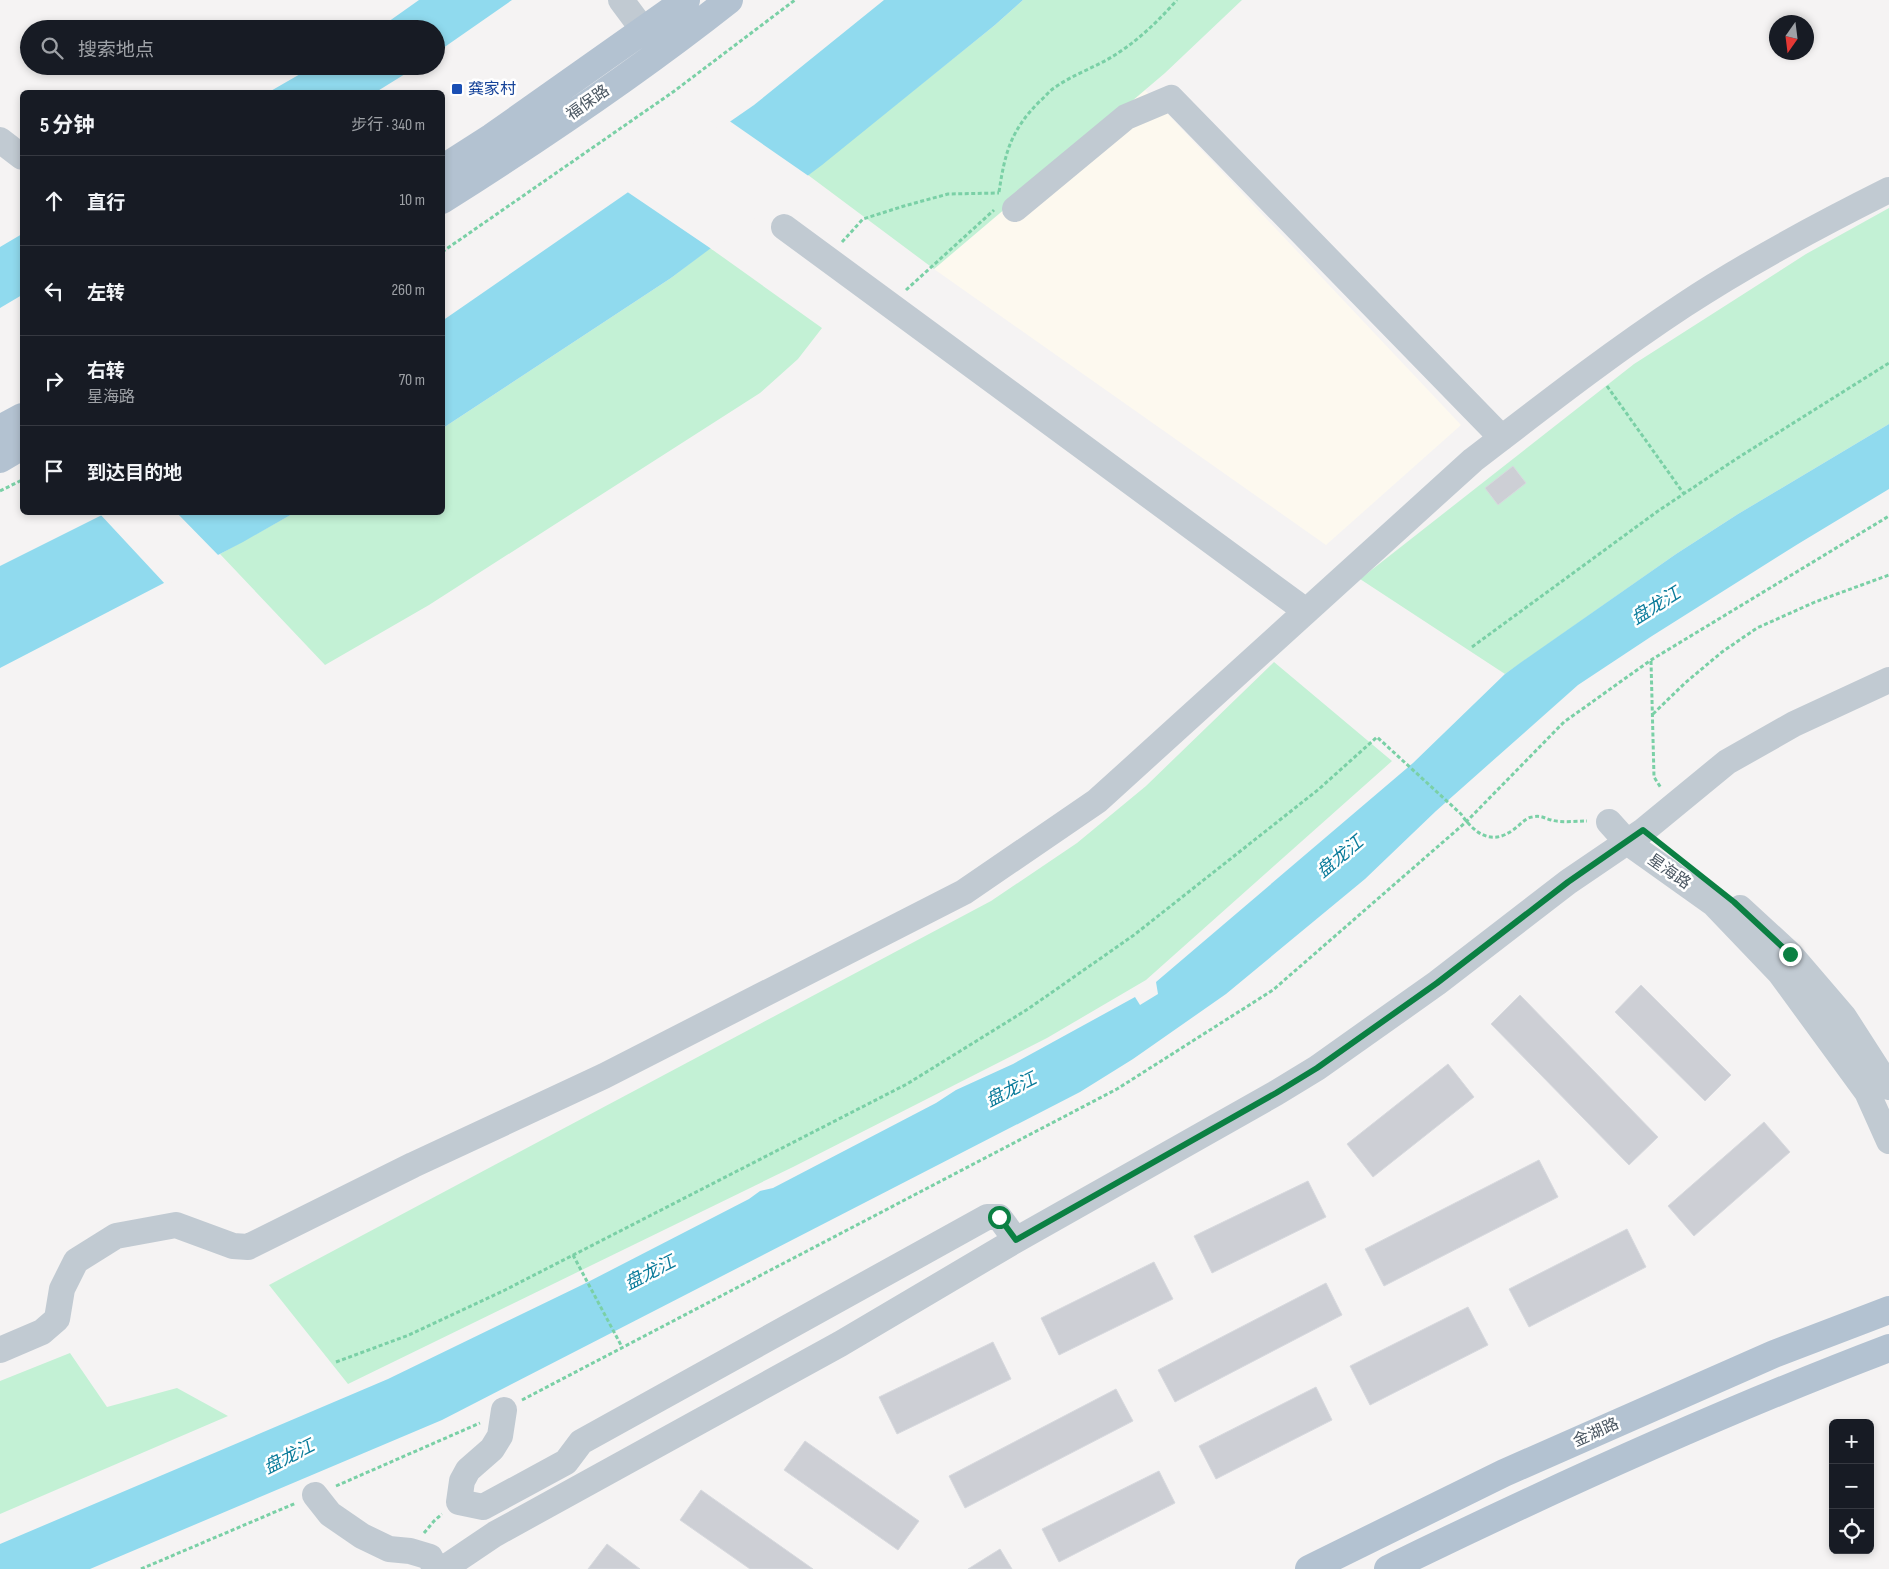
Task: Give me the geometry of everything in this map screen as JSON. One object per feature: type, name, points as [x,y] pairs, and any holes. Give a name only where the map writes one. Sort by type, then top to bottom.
[{"type":"main road","name":"福保路","points":[[445,167],[492,137],[686,0]]},
{"type":"main road","name":"福保路","points":[[445,198],[507,159],[690,31],[729,0]]},
{"type":"main road","points":[[0,429],[20,417]]},
{"type":"main road","points":[[0,459],[20,447]]},
{"type":"main road","name":"金湖路","points":[[1309,1569],[1504,1473],[1774,1354],[1889,1310]]},
{"type":"main road","points":[[1388,1569],[1528,1501],[1788,1386],[1889,1348]]},
{"type":"street","points":[[621,0],[644,31]]},
{"type":"street","points":[[1007,201],[1126,117],[1171,98],[1502,438]]},
{"type":"street","points":[[0,140],[20,155]]},
{"type":"street","points":[[0,1350],[42,1332],[57,1319],[62,1289],[76,1261],[116,1236],[176,1226],[233,1246],[248,1247],[413,1165],[604,1076],[964,892],[1097,801],[1473,460],[1594,368],[1684,305],[1816,227],[1889,190]]},
{"type":"street","points":[[784,227],[1306,611]]},
{"type":"street","points":[[443,1569],[495,1534],[840,1344],[1016,1240],[1317,1068],[1437,983],[1568,882],[1635,836],[1727,762],[1794,724],[1889,680]]},
{"type":"street","name":"星海路","points":[[1609,822],[1635,836],[1734,902],[1790,954],[1844,1017],[1889,1087]]},
{"type":"street","name":"星海路","points":[[1635,836],[1714,904],[1780,973],[1867,1092],[1889,1142]]},
{"type":"street","points":[[504,1410],[500,1436],[492,1449],[468,1470],[462,1481],[459,1502],[483,1506],[566,1462],[581,1442],[988,1217],[999,1217],[1016,1240]]},
{"type":"street","points":[[554,1468],[567,1494]]},
{"type":"street","points":[[316,1495],[330,1514],[362,1536],[389,1549],[426,1561]]},
{"type":"path","points":[[445,250],[673,92],[795,0]]},
{"type":"path","points":[[1007,201],[1008,148],[1016,130],[1029,112],[1054,88],[1120,52],[1134,42],[1154,26],[1177,0]]},
{"type":"path","points":[[827,259],[863,219],[948,194],[1007,201]]},
{"type":"path","points":[[889,305],[993,211],[1007,201]]},
{"type":"path","points":[[1472,647],[1684,494],[1826,401],[1889,363]]},
{"type":"path","points":[[1594,368],[1684,494]]},
{"type":"path","points":[[0,491],[20,481]]},
{"type":"path","points":[[141,1569],[470,1428],[1117,1089],[1273,990],[1466,822],[1564,722],[1652,660],[1889,516]]},
{"type":"path","points":[[1653,714],[1685,683],[1722,652],[1757,628],[1815,602],[1889,575]]},
{"type":"path","points":[[1652,660],[1654,777],[1672,806]]},
{"type":"path","points":[[336,1362],[409,1335],[505,1290],[908,1084],[1028,1009],[1134,935],[1319,789],[1377,737],[1461,814],[1466,822],[1480,835],[1490,837],[1501,836],[1512,832],[1530,817],[1542,816],[1552,820],[1609,822]]},
{"type":"path","points":[[573,1255],[622,1347]]},
{"type":"path","points":[[426,1561],[422,1536],[434,1521],[459,1502]]},
{"type":"shaded area","points":[[1145,90],[1461,425],[1326,545],[934,269]]},
{"type":"green space","points":[[1023,0],[1242,0],[1165,73],[934,269],[808,175],[995,25]]},
{"type":"green space","points":[[1889,208],[1889,424],[1738,514],[1676,554],[1505,674],[1360,579],[1634,364],[1806,254]]},
{"type":"green space","points":[[710,248],[822,328],[798,359],[760,393],[429,605],[325,665],[220,554],[290,515],[445,515],[445,427],[671,278]]},
{"type":"green space","points":[[1274,662],[1392,761],[1146,980],[1047,1038],[793,1167],[348,1384],[269,1285],[991,901],[1077,843],[1146,786]]},
{"type":"green space","points":[[70,1353],[107,1407],[177,1388],[228,1416],[0,1514],[0,1381]]},
{"type":"water","points":[[419,0],[512,0],[445,47],[445,20],[391,20]]},
{"type":"water","points":[[884,0],[1023,0],[995,25],[822,165],[671,278],[445,427],[445,319],[754,105]]},
{"type":"water","points":[[298,75],[403,75],[379,90],[272,90]]},
{"type":"water","points":[[20,235],[20,296],[0,308],[0,247]]},
{"type":"water","name":"盘龙江","points":[[1889,424],[1889,489],[1652,636],[1578,685],[1436,811],[1365,879],[1226,994],[1133,1059],[1080,1092],[442,1420],[90,1569],[0,1569],[0,1544],[388,1379],[586,1283],[749,1199],[760,1191],[773,1188],[936,1103],[956,1090],[1013,1064],[1135,997],[1140,1005],[1158,994],[1156,982],[1413,763],[1505,674],[1676,554],[1738,514]]},
{"type":"water","points":[[102,515],[290,515],[243,542],[0,668],[0,566]]},
{"type":"pier","points":[[728,120],[810,177],[713,250],[626,191]]},
{"type":"pier","points":[[101,515],[179,515],[220,557],[166,585]]},
{"type":"building","points":[[1513,466],[1526,483],[1498,505],[1485,488]]},
{"type":"building","points":[[1641,985],[1731,1075],[1705,1101],[1615,1012]]},
{"type":"building","points":[[1520,995],[1658,1137],[1629,1165],[1491,1024]]},
{"type":"building","points":[[1448,1064],[1474,1097],[1373,1177],[1347,1144]]},
{"type":"building","points":[[1764,1122],[1790,1152],[1694,1236],[1668,1206]]},
{"type":"building","points":[[1539,1160],[1558,1197],[1384,1286],[1365,1249]]},
{"type":"building","points":[[1308,1181],[1326,1217],[1212,1273],[1194,1236]]},
{"type":"building","points":[[1627,1229],[1646,1267],[1529,1327],[1509,1289]]},
{"type":"building","points":[[1154,1262],[1173,1299],[1059,1355],[1041,1318]]},
{"type":"building","points":[[1326,1283],[1342,1315],[1175,1402],[1158,1370]]},
{"type":"building","points":[[1468,1307],[1488,1345],[1370,1405],[1350,1366]]},
{"type":"building","points":[[993,1342],[1011,1379],[897,1434],[879,1397]]},
{"type":"building","points":[[1316,1387],[1332,1420],[1216,1479],[1199,1446]]},
{"type":"building","points":[[1116,1389],[1133,1421],[965,1508],[949,1476]]},
{"type":"building","points":[[805,1441],[919,1521],[898,1550],[784,1470]]},
{"type":"building","points":[[1159,1471],[1175,1503],[1059,1562],[1042,1529]]},
{"type":"building","points":[[701,1490],[813,1569],[750,1569],[680,1520]]},
{"type":"building","points":[[607,1544],[640,1569],[588,1569]]},
{"type":"building","points":[[1000,1549],[1012,1569],[968,1569]]},
{"type":"place","name":"龚家村","points":[[457,89]]},
{"type":"route","points":[[999,1217],[1016,1240],[1276,1093],[1317,1068],[1437,983],[1568,882],[1643,830],[1734,902],[1790,954]]}]
